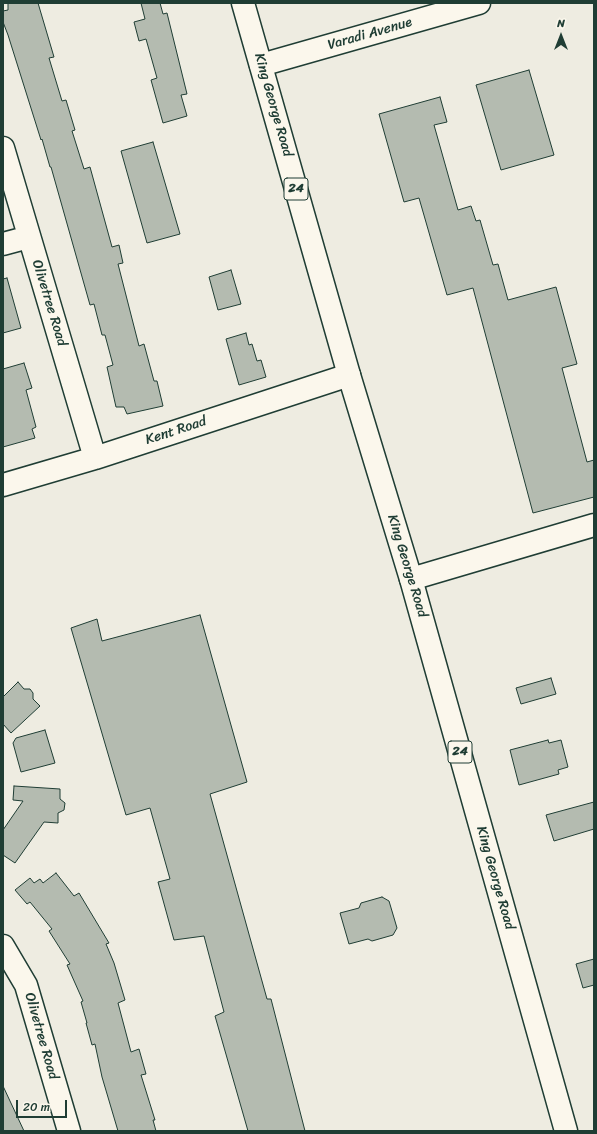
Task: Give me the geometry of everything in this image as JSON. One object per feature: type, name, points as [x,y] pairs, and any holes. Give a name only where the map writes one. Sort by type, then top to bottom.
[{"type":"street","name":"King George Road","points":[[243,3],[349,375],[411,579],[566,1131]]},
{"type":"street","name":"Varadi Avenue","points":[[261,65],[479,3]]},
{"type":"street","name":"Olivetree Road","points":[[3,148],[95,458]]},
{"type":"street","points":[[3,244],[29,238]]},
{"type":"street","name":"Kent Road","points":[[3,485],[95,458],[349,375]]},
{"type":"street","points":[[411,579],[594,525]]},
{"type":"street","name":"Olivetree Road","points":[[3,946],[26,985],[69,1131]]},
{"type":"building","points":[[8,3],[38,3],[54,57],[49,58],[62,101],[66,100],[75,130],[72,131],[84,169],[90,167],[112,247],[119,245],[123,263],[118,264],[139,346],[144,344],[154,381],[157,381],[163,406],[127,414],[124,407],[116,407],[107,367],[113,365],[105,335],[102,335],[94,304],[90,305],[51,167],[3,22],[3,11],[8,10]]},
{"type":"building","points":[[141,3],[160,3],[163,14],[167,13],[187,94],[181,95],[187,116],[163,123],[151,80],[157,78],[146,39],[139,41],[134,22],[145,19]]},
{"type":"building","points":[[529,70],[554,155],[501,170],[476,85]]},
{"type":"building","points":[[440,97],[447,122],[434,125],[458,210],[471,206],[476,221],[480,220],[493,265],[498,264],[508,300],[556,287],[577,364],[562,368],[587,462],[594,460],[594,497],[533,513],[473,288],[447,295],[419,198],[404,202],[379,114]]},
{"type":"building","points":[[153,142],[180,234],[147,243],[121,151]]},
{"type":"building","points":[[231,270],[241,304],[218,310],[209,277]]},
{"type":"building","points":[[7,278],[21,328],[3,333],[3,279]]},
{"type":"building","points":[[246,333],[249,345],[252,344],[257,361],[261,360],[266,377],[239,385],[226,339]]},
{"type":"building","points":[[24,363],[32,388],[26,390],[36,427],[32,429],[35,438],[3,447],[3,369]]},
{"type":"building","points":[[200,615],[247,782],[210,794],[267,999],[271,999],[305,1131],[248,1131],[215,1016],[224,1012],[204,936],[174,940],[158,882],[170,879],[150,808],[126,815],[71,628],[97,619],[102,641]]},
{"type":"building","points":[[551,678],[556,694],[521,704],[516,688]]},
{"type":"building","points":[[18,682],[24,689],[30,689],[33,693],[33,699],[40,706],[11,733],[3,724],[3,697]]},
{"type":"building","points":[[45,730],[55,763],[21,772],[13,743],[16,738]]},
{"type":"building","points":[[548,740],[549,743],[561,740],[568,767],[558,770],[559,774],[519,785],[510,750]]},
{"type":"building","points":[[14,786],[60,789],[60,799],[65,803],[64,810],[58,813],[58,823],[44,822],[15,863],[3,855],[3,830],[23,801],[13,800]]},
{"type":"building","points":[[594,802],[594,829],[554,841],[546,815]]},
{"type":"building","points":[[56,873],[74,896],[79,893],[109,943],[106,944],[114,963],[125,1000],[118,1003],[131,1052],[139,1049],[146,1074],[141,1075],[155,1120],[153,1120],[156,1131],[118,1131],[102,1077],[95,1044],[92,1045],[86,1023],[81,1002],[83,1001],[67,965],[70,964],[49,931],[52,929],[30,902],[27,904],[15,890],[30,878],[34,883],[40,879],[43,883]]},
{"type":"building","points":[[382,897],[389,901],[397,928],[393,935],[372,941],[368,939],[349,944],[340,913],[359,908],[361,903]]},
{"type":"building","points":[[594,959],[594,985],[583,988],[576,964]]},
{"type":"building","points":[[3,1086],[24,1131],[3,1131]]}]
